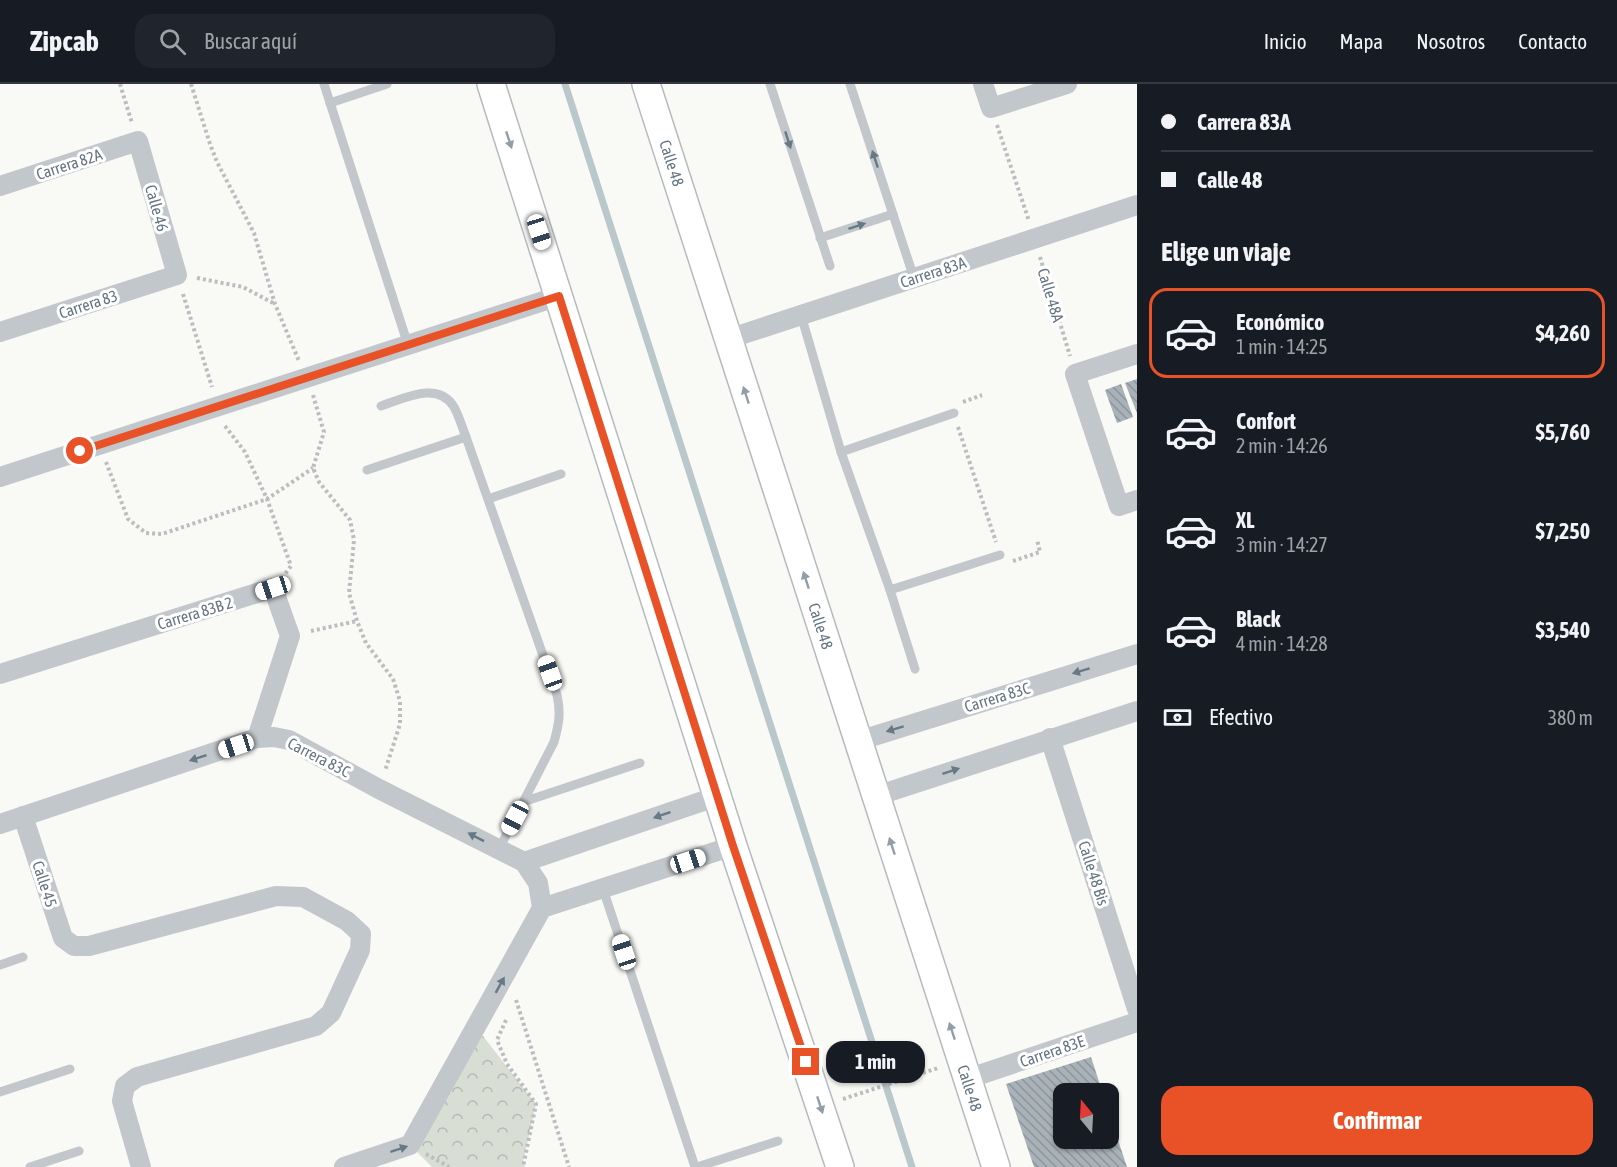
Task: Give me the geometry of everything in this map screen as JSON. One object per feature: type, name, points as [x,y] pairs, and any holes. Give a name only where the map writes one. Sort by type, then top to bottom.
[{"type":"main road","points":[[491,84],[733,846],[840,1167]]},
{"type":"main road","name":"Calle 48","points":[[646,84],[996,1167]]},
{"type":"street","points":[[983,84],[991,108],[1067,84]]},
{"type":"street","name":"Carrera 82A","points":[[0,186],[138,141]]},
{"type":"street","name":"Calle 46","points":[[138,141],[177,275]]},
{"type":"street","name":"Carrera 83A","points":[[729,339],[1137,205]]},
{"type":"street","name":"Carrera 83","points":[[0,332],[177,275]]},
{"type":"street","points":[[0,477],[559,296]]},
{"type":"street","points":[[1128,503],[1075,374],[1137,354]]},
{"type":"street","points":[[257,738],[290,636],[273,588]]},
{"type":"street","name":"Carrera 83B 2","points":[[0,674],[273,588]]},
{"type":"street","name":"Carrera 83C","points":[[858,741],[1137,654]]},
{"type":"street","points":[[876,796],[1137,711]]},
{"type":"street","name":"Carrera 83C","points":[[1,819],[23,816],[257,738],[274,737],[289,740],[379,789],[524,862]]},
{"type":"street","name":"Calle 48 Bis","points":[[1050,738],[1137,1009]]},
{"type":"street","points":[[344,1167],[410,1145],[542,908],[538,883],[524,862],[718,796]]},
{"type":"street","name":"Calle 45","points":[[23,816],[63,938],[74,946],[89,946],[276,896],[303,897],[347,921],[361,934],[360,950],[331,1014],[316,1026],[137,1077],[125,1086],[122,1101],[141,1167]]},
{"type":"street","points":[[542,908],[733,846]]},
{"type":"street","name":"Carrera 83E","points":[[967,1079],[1137,1022]]},
{"type":"lane","points":[[324,84],[408,345]]},
{"type":"lane","points":[[330,103],[387,84]]},
{"type":"lane","points":[[770,84],[830,266]]},
{"type":"lane","points":[[850,84],[914,278]]},
{"type":"lane","points":[[820,238],[893,214]]},
{"type":"lane","points":[[801,315],[841,452],[890,590],[915,669]]},
{"type":"lane","points":[[381,406],[431,392],[447,398],[452,404],[466,437],[557,695],[560,710],[554,742],[499,849]]},
{"type":"lane","points":[[841,452],[954,413]]},
{"type":"lane","points":[[367,470],[466,437]]},
{"type":"lane","points":[[488,499],[561,474]]},
{"type":"lane","points":[[890,590],[1000,555]]},
{"type":"lane","points":[[523,802],[640,763]]},
{"type":"lane","points":[[603,888],[696,1167],[778,1141]]},
{"type":"lane","points":[[0,965],[23,957]]},
{"type":"lane","points":[[0,1092],[70,1069]]},
{"type":"lane","points":[[30,1167],[79,1151]]},
{"type":"path","points":[[120,84],[138,141]]},
{"type":"path","points":[[191,84],[217,162],[254,233],[275,304],[315,402],[324,432],[314,468],[319,482],[350,520],[354,540],[349,593],[366,643],[393,679],[400,701],[400,724],[379,789]]},
{"type":"path","name":"Calle 48A","points":[[991,108],[1035,238],[1075,374]]},
{"type":"path","points":[[273,588],[291,566],[267,500],[245,452],[226,429],[177,275],[243,287],[275,304]]},
{"type":"path","points":[[954,413],[1003,565],[1040,552],[1037,540]]},
{"type":"path","points":[[100,444],[128,519],[146,532],[162,534],[267,500],[314,468]]},
{"type":"path","points":[[290,636],[357,621]]},
{"type":"path","points":[[511,1010],[516,1000],[569,1167]]},
{"type":"path","points":[[506,1020],[497,1040],[507,1064],[536,1104],[523,1167]]},
{"type":"path","points":[[847,1097],[934,1070]]},
{"type":"green space","points":[[476,1027],[536,1104],[523,1162],[525,1167],[432,1167],[410,1145]]},
{"type":"building","points":[[1137,379],[1137,413],[1125,383]]},
{"type":"building","points":[[1121,384],[1133,417],[1117,423],[1105,390]]},
{"type":"building","points":[[1091,1057],[1099,1083],[1053,1083],[1053,1149],[1119,1149],[1119,1143],[1127,1167],[1034,1167],[1006,1084]]},
{"type":"waterway","points":[[565,84],[912,1167]]},
{"type":"route","points":[[80,451],[559,296],[733,846],[806,1062]]}]
